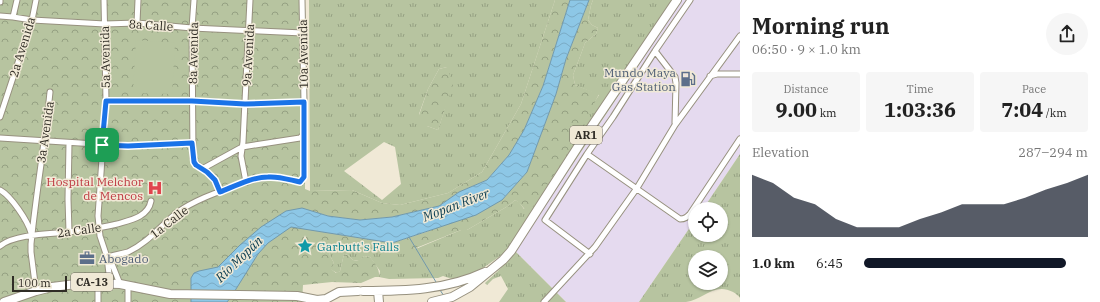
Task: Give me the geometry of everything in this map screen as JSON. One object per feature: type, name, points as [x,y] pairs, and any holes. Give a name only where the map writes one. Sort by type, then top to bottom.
[{"type":"highway","name":"AR1","points":[[432,302],[458,295],[477,282],[503,260],[516,244],[581,142],[677,0]]},
{"type":"highway","name":"AR1","points":[[304,299],[320,301],[339,292],[421,289],[440,286],[464,280],[493,268]]},
{"type":"highway","name":"CA-13","points":[[4,302],[52,287],[98,282],[124,284],[164,293],[256,294],[290,296],[304,299]]},
{"type":"highway","points":[[378,290],[379,302]]},
{"type":"street","points":[[13,17],[17,0]]},
{"type":"street","name":"2a Avenida","points":[[0,117],[32,20],[36,0]]},
{"type":"street","name":"5a Avenida","points":[[104,0],[106,101],[98,205],[99,228],[107,257],[109,283]]},
{"type":"street","points":[[137,24],[138,0]]},
{"type":"street","name":"8a Avenida","points":[[194,0],[192,28],[192,143],[194,162],[215,180],[220,192]]},
{"type":"street","name":"9a Avenida","points":[[246,182],[241,156],[250,0]]},
{"type":"street","name":"10a Avenida","points":[[302,0],[304,102],[304,177],[302,180]]},
{"type":"street","points":[[590,254],[545,220],[586,154],[613,117],[690,0]]},
{"type":"street","name":"8a Calle","points":[[0,16],[32,20],[303,33]]},
{"type":"street","points":[[544,302],[590,254],[637,188],[675,125],[740,36]]},
{"type":"street","points":[[656,51],[675,77],[677,87],[675,125]]},
{"type":"street","points":[[710,76],[717,74],[740,74]]},
{"type":"street","name":"3a Avenida","points":[[36,291],[31,252],[32,236],[50,92]]},
{"type":"street","points":[[106,101],[192,101],[245,104],[304,102]]},
{"type":"street","points":[[202,168],[242,147],[300,138],[304,134]]},
{"type":"street","points":[[0,138],[128,146],[192,143]]},
{"type":"street","points":[[586,154],[680,219],[687,218],[740,139]]},
{"type":"street","points":[[69,143],[69,232]]},
{"type":"street","name":"1a Calle","points":[[107,257],[122,254],[134,248],[151,237],[180,211],[220,192],[254,179],[270,176],[300,182],[302,180]]},
{"type":"street","points":[[0,190],[7,196],[22,215],[29,226],[32,236]]},
{"type":"street","name":"2a Calle","points":[[0,246],[11,240],[99,228],[137,218],[145,213],[150,206],[151,201]]},
{"type":"street","name":"5a Avenida","points":[[107,257],[124,284]]},
{"type":"street","points":[[98,282],[98,302]]},
{"type":"street","points":[[124,284],[128,302]]},
{"type":"shaded area","points":[[682,0],[740,0],[740,154],[708,202],[688,202],[688,230],[639,302],[566,302],[515,251]]},
{"type":"green space","points":[[0,0],[305,0],[305,189],[310,191],[352,190],[382,203],[400,205],[448,193],[482,172],[521,104],[555,0],[570,0],[543,86],[524,130],[509,155],[487,180],[459,192],[439,206],[392,217],[360,220],[328,216],[305,209],[305,229],[392,243],[426,232],[502,200],[527,172],[556,94],[566,59],[589,0],[593,0],[588,20],[592,25],[598,28],[596,34],[585,43],[573,75],[575,85],[599,94],[566,155],[529,212],[515,200],[508,206],[467,230],[461,230],[401,254],[383,253],[364,248],[337,247],[329,249],[330,256],[334,263],[331,269],[336,273],[340,271],[344,254],[348,255],[353,260],[358,261],[364,256],[370,257],[378,269],[379,277],[375,277],[361,283],[332,282],[303,285],[302,302],[0,302]]},
{"type":"green space","points":[[309,0],[555,0],[521,104],[482,172],[448,193],[400,205],[382,203],[352,190],[310,191]],"holes":[[[447,67],[445,108],[438,130],[419,125],[419,114],[428,89],[439,69]],[[384,142],[395,147],[401,184],[382,200],[344,171]]]},
{"type":"green space","points":[[593,0],[682,0],[515,251],[566,302],[499,302],[508,289],[501,276],[493,279],[487,285],[485,283],[515,252],[503,254],[483,268],[462,277],[452,279],[443,276],[438,278],[389,279],[379,277],[380,271],[370,257],[364,256],[359,261],[353,260],[348,255],[344,254],[340,271],[337,273],[330,269],[334,263],[330,256],[329,249],[337,247],[364,248],[383,253],[418,248],[461,230],[467,230],[508,206],[515,200],[519,202],[524,209],[599,95],[575,85],[573,75],[585,43],[596,34],[598,28],[592,25],[588,20]]},
{"type":"green space","points":[[136,40],[175,43],[172,94],[133,93]]},
{"type":"green space","points":[[447,67],[453,85],[438,130],[427,126],[419,126],[419,115],[428,89],[439,69]]},
{"type":"green space","points":[[740,154],[740,298],[738,295],[728,290],[728,250],[688,250],[688,290],[714,290],[692,301],[686,302],[639,302],[688,230],[688,242],[728,242],[728,202],[708,202]]},
{"type":"water","points":[[570,0],[589,0],[566,59],[556,94],[527,172],[502,200],[476,215],[392,243],[291,227],[268,243],[258,254],[227,302],[191,302],[191,278],[194,273],[218,267],[261,227],[286,211],[302,208],[328,216],[360,220],[392,217],[439,206],[459,192],[487,180],[509,155],[524,130],[543,86]]},
{"type":"waterway","points":[[409,237],[436,282]]},
{"type":"waterway","points":[[440,290],[444,296]]},
{"type":"place","name":"Mundo Maya Gas Station","points":[[688,79]]},
{"type":"place","name":"Hospital Melchor de Mencos","points":[[155,188]]},
{"type":"place","name":"Garbutt's Falls","points":[[305,246]]},
{"type":"place","name":"Abogado","points":[[87,258]]},
{"type":"route","points":[[106,101],[192,101],[245,104],[304,102],[304,177],[300,182],[270,176],[254,179],[220,192],[218,184],[215,180],[194,162],[192,143],[128,146],[102,145],[106,101]]},
{"type":"water label","name":"Mopan River","points":[[456,205]]},
{"type":"water label","name":"Río Mopán","points":[[239,259]]}]
